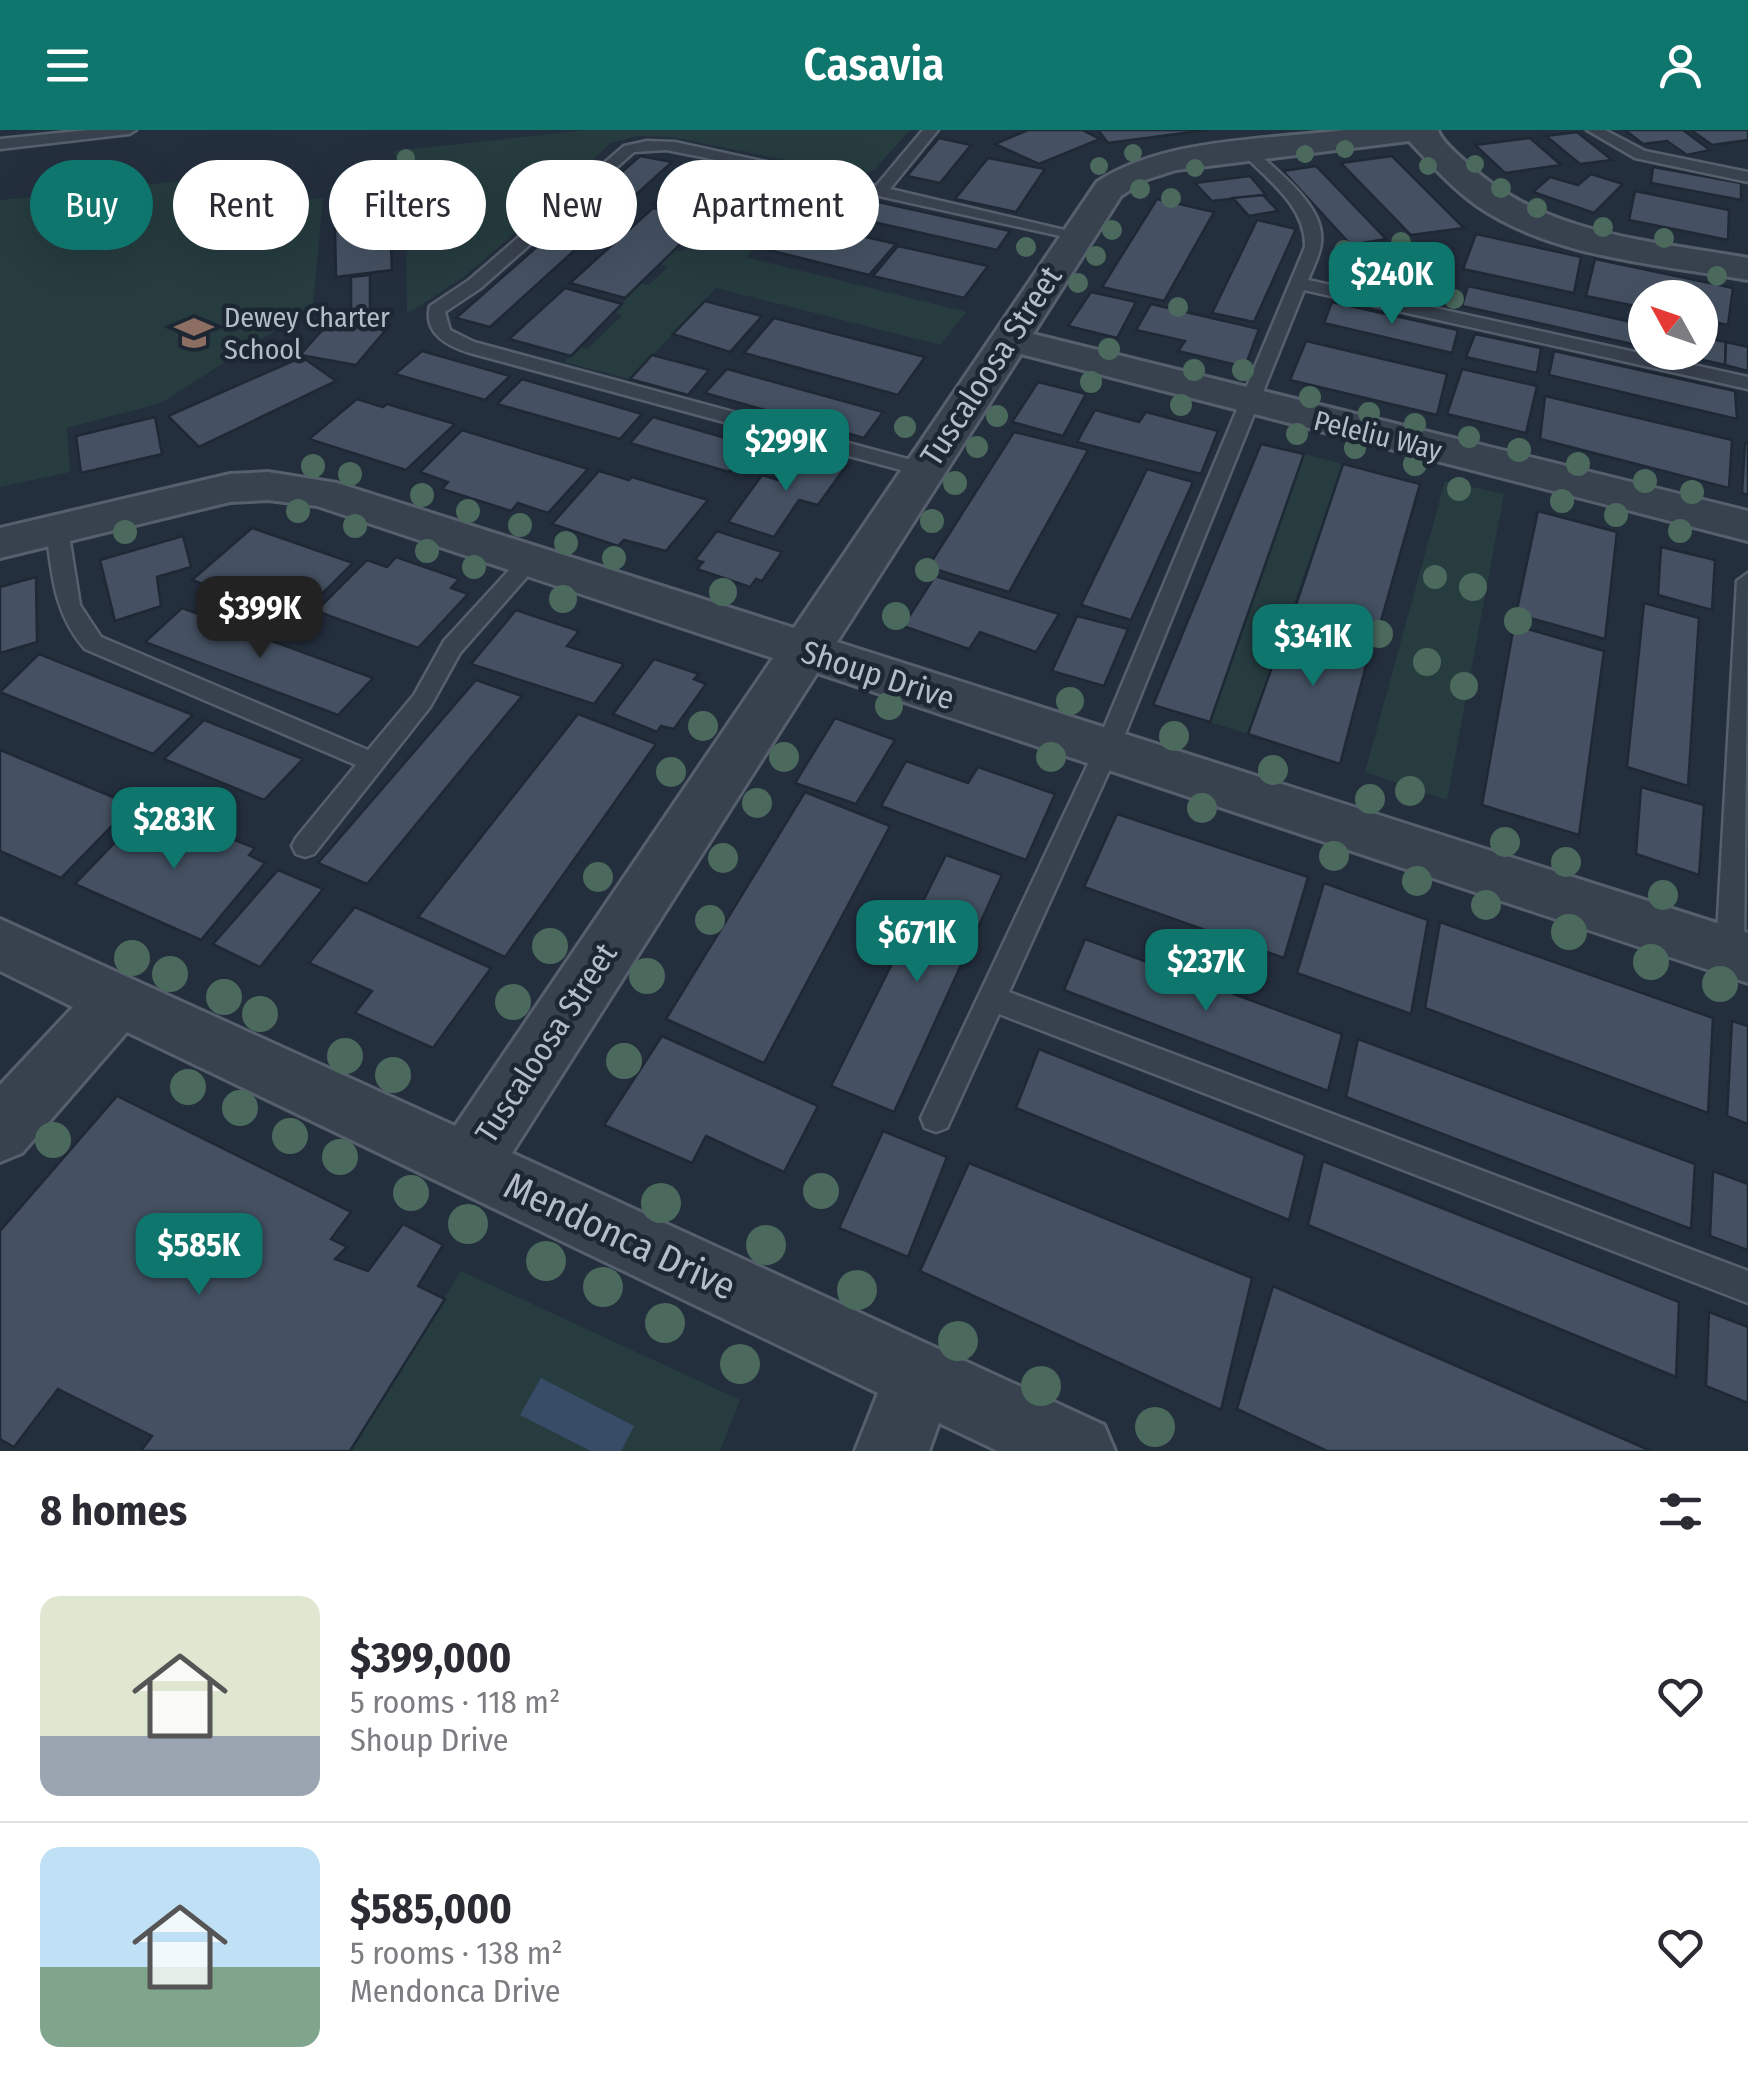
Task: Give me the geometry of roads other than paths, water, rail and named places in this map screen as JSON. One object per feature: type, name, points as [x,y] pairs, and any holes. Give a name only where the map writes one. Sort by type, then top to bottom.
[{"type":"street","name":"Tuscaloosa Street","points":[[467,1165],[1109,189],[1132,174],[1172,162],[1420,130]]},
{"type":"street","points":[[1420,130],[1484,196],[1528,218],[1594,238],[1748,269]]},
{"type":"street","name":"Peleliu Way","points":[[1009,339],[1748,526]]},
{"type":"street","name":"Shoup Drive","points":[[0,542],[208,492],[288,487],[339,498],[1739,955]]},
{"type":"street","name":"Mendonca Drive","points":[[0,944],[1078,1451]]},
{"type":"street","points":[[0,1131],[117,1000]]},
{"type":"street","points":[[892,1451],[920,1375]]},
{"type":"lane","points":[[0,144],[129,130]]},
{"type":"lane","points":[[931,130],[879,192],[1078,235]]},
{"type":"lane","points":[[1594,130],[1640,154],[1748,177]]},
{"type":"lane","points":[[731,160],[657,144],[629,149],[503,260],[436,310],[437,328],[446,340],[476,349],[922,470]]},
{"type":"lane","points":[[936,1118],[1107,749],[1252,402],[1315,235],[1306,215],[1248,152]]},
{"type":"lane","points":[[1298,282],[1748,383]]},
{"type":"lane","points":[[57,529],[67,606],[76,628],[92,643],[370,762]]},
{"type":"lane","points":[[306,846],[422,700],[452,647],[530,561]]},
{"type":"lane","points":[[1739,955],[1748,581]]},
{"type":"lane","points":[[993,1000],[1748,1287]]},
{"type":"water","points":[[541,1378],[634,1426],[621,1451],[591,1451],[520,1415]]},
{"type":"place","name":"Dewey Charter School","points":[[194,333]]}]
